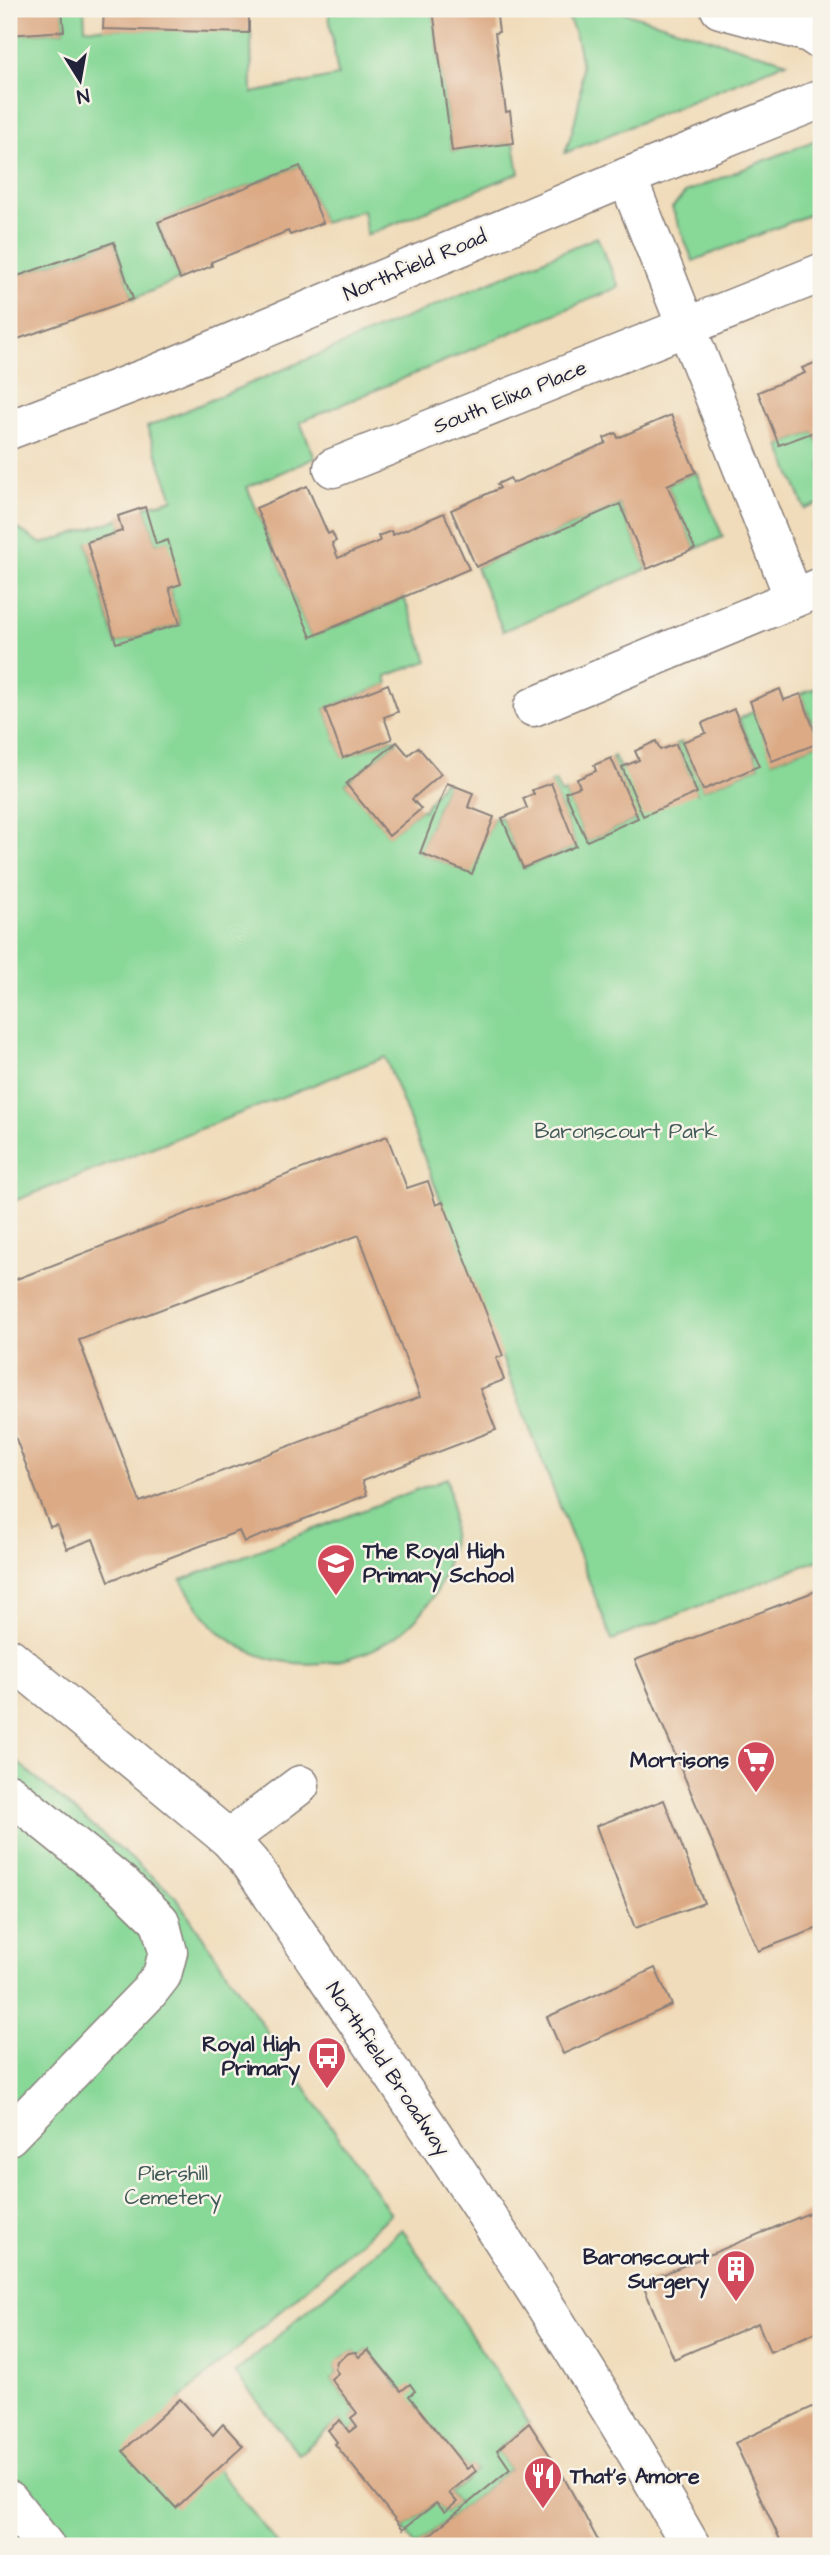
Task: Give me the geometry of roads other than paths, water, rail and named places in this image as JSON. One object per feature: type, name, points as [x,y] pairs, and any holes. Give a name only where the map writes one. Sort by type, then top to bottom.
[{"type":"street","points":[[720,9],[809,33],[821,41]]},
{"type":"street","name":"Northfield Road","points":[[9,430],[151,376],[821,99]]},
{"type":"street","points":[[533,707],[808,593],[687,326],[627,177]]},
{"type":"street","name":"South Elixa Place","points":[[333,468],[821,273]]},
{"type":"street","name":"Northfield Broadway","points":[[9,1657],[229,1839],[251,1864],[507,2244],[636,2449],[691,2546]]},
{"type":"street","points":[[229,1839],[300,1785]]},
{"type":"street","points":[[9,1793],[123,1885],[160,1921],[168,1952],[162,1975],[148,1993],[9,2136]]},
{"type":"street","points":[[9,2500],[45,2546]]},
{"type":"place","name":"The Royal High Primary School","points":[[336,1597]]},
{"type":"place","name":"Morrisons","points":[[756,1794]]},
{"type":"place","name":"Royal High Primary","points":[[327,2090]]},
{"type":"place","name":"Baronscourt Surgery","points":[[736,2303]]},
{"type":"place","name":"That's Amore","points":[[543,2510]]},
{"type":"park label","name":"Baronscourt Park","points":[[626,1131]]},
{"type":"park label","name":"Piershill Cemetery","points":[[173,2185]]}]
